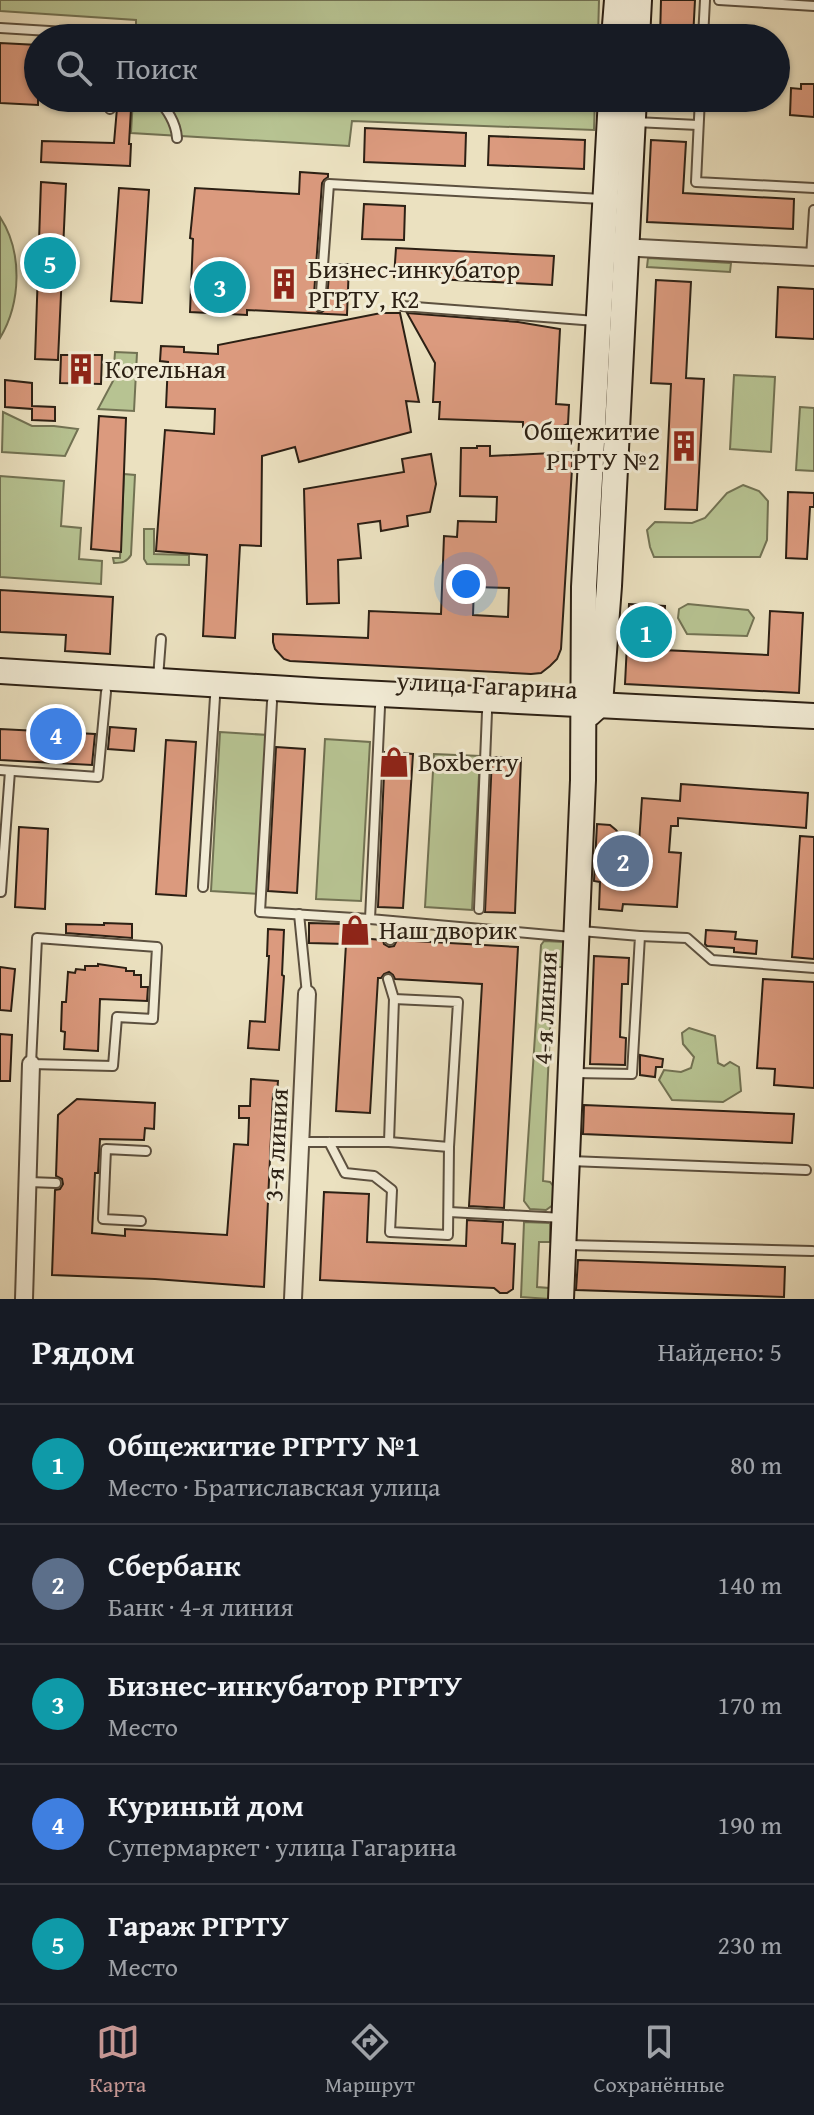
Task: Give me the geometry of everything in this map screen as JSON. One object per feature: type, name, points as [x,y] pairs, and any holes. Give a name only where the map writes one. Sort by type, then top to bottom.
[{"type":"street","points":[[615,24],[617,0]]},
{"type":"street","points":[[638,24],[639,0]]},
{"type":"street","points":[[589,709],[609,586],[614,247],[605,199],[610,112]]},
{"type":"street","points":[[589,709],[584,587],[599,321],[614,247],[633,112]]},
{"type":"street","points":[[614,247],[813,257]]},
{"type":"street","name":"улица Гагарина","points":[[0,671],[272,702],[487,712],[696,704],[814,716]]},
{"type":"street","name":"улица Гагарина","points":[[0,686],[106,692],[158,688],[589,709],[814,731]]},
{"type":"street","name":"4-я линия","points":[[561,1299],[589,709]]},
{"type":"street","name":"3-я линия","points":[[293,1299],[307,994]]},
{"type":"street","points":[[24,1299],[31,1064]]},
{"type":"lane","points":[[704,24],[705,0]]},
{"type":"lane","points":[[719,0],[814,6]]},
{"type":"lane","points":[[0,28],[24,29]]},
{"type":"lane","points":[[169,112],[177,138]]},
{"type":"lane","points":[[642,112],[698,125]]},
{"type":"lane","points":[[699,112],[696,182],[814,188]]},
{"type":"lane","points":[[320,306],[329,184],[605,199]]},
{"type":"lane","points":[[813,257],[814,210]]},
{"type":"lane","points":[[402,306],[599,321]]},
{"type":"lane","points":[[562,433],[593,434]]},
{"type":"lane","points":[[158,688],[161,639]]},
{"type":"lane","points":[[0,770],[98,777],[106,692]]},
{"type":"lane","points":[[203,887],[215,697]]},
{"type":"lane","points":[[272,702],[260,912],[576,934],[687,938],[712,960],[814,968]]},
{"type":"lane","points":[[370,919],[380,707]]},
{"type":"lane","points":[[479,909],[487,712]]},
{"type":"lane","points":[[0,892],[10,771]]},
{"type":"lane","points":[[299,914],[307,994]]},
{"type":"lane","points":[[390,940],[391,921]]},
{"type":"lane","points":[[571,1073],[632,1074],[640,936]]},
{"type":"lane","points":[[37,938],[157,947],[153,1019],[117,1017],[113,1066],[31,1064],[37,938]]},
{"type":"lane","points":[[388,979],[394,999],[389,1142]]},
{"type":"lane","points":[[329,1142],[345,1173],[374,1176],[392,1190],[390,1232],[448,1235],[449,1147],[458,1002],[394,999]]},
{"type":"lane","points":[[301,1142],[389,1142],[449,1147]]},
{"type":"lane","points":[[141,1221],[103,1219],[100,1185],[106,1149],[146,1151]]},
{"type":"lane","points":[[566,1161],[806,1170]]},
{"type":"lane","points":[[29,1182],[56,1183]]},
{"type":"lane","points":[[449,1212],[564,1218]]},
{"type":"lane","points":[[563,1245],[812,1251]]},
{"type":"green space","points":[[0,0],[599,0],[598,24],[136,24],[136,20],[0,11]]},
{"type":"green space","points":[[132,112],[595,112],[594,130],[352,121],[349,146],[131,133]]},
{"type":"green space","points":[[0,217],[13,246],[16,278],[12,309],[0,338]]},
{"type":"green space","points":[[648,258],[731,263],[730,272],[647,267]]},
{"type":"green space","points":[[115,352],[137,353],[134,411],[98,409],[113,381]]},
{"type":"green space","points":[[734,375],[775,377],[771,452],[730,449]]},
{"type":"green space","points":[[800,407],[814,408],[814,471],[796,470]]},
{"type":"green space","points":[[3,412],[32,426],[78,429],[65,456],[2,452]]},
{"type":"green space","points":[[124,474],[135,475],[131,555],[124,562],[114,563],[113,558],[120,558]]},
{"type":"green space","points":[[0,476],[64,481],[61,526],[81,528],[79,559],[102,561],[101,584],[0,577]]},
{"type":"green space","points":[[743,485],[759,491],[768,501],[767,540],[760,557],[654,557],[647,530],[655,522],[692,523],[705,518],[727,493]]},
{"type":"green space","points":[[144,529],[154,529],[154,554],[189,555],[189,565],[147,564],[144,559]]},
{"type":"green space","points":[[688,604],[748,610],[754,618],[747,636],[687,634],[678,618],[679,609]]},
{"type":"green space","points":[[220,732],[268,735],[259,894],[211,891]]},
{"type":"green space","points":[[325,739],[370,742],[361,901],[316,899]]},
{"type":"green space","points":[[434,754],[480,756],[472,910],[425,907]]},
{"type":"green space","points":[[544,941],[565,942],[568,963],[563,967],[553,967],[543,1181],[550,1182],[554,1187],[553,1205],[546,1210],[530,1209],[524,1201],[541,945]]},
{"type":"green space","points":[[689,1028],[715,1036],[718,1063],[724,1066],[730,1062],[739,1067],[741,1091],[723,1102],[672,1100],[659,1080],[664,1070],[681,1072],[691,1068],[694,1057],[683,1044],[682,1033]]},
{"type":"green space","points":[[524,1222],[550,1223],[550,1242],[539,1242],[537,1287],[549,1288],[549,1299],[521,1297]]},
{"type":"building","points":[[661,0],[695,0],[694,24],[660,24]]},
{"type":"building","points":[[0,43],[24,44],[24,104],[0,103]]},
{"type":"building","points":[[801,84],[814,84],[814,117],[790,115],[791,88],[801,89]]},
{"type":"building","points":[[117,112],[131,112],[130,166],[41,162],[42,141],[114,143]]},
{"type":"building","points":[[365,128],[466,133],[465,166],[364,162]]},
{"type":"building","points":[[489,136],[585,140],[584,169],[488,165]]},
{"type":"building","points":[[651,140],[686,142],[683,193],[794,199],[793,229],[647,222]]},
{"type":"building","points":[[300,172],[328,174],[322,183],[313,308],[320,313],[326,309],[330,264],[349,264],[347,315],[247,310],[247,315],[190,312],[193,239],[190,238],[195,188],[299,194]]},
{"type":"building","points":[[41,182],[66,184],[58,360],[35,359]]},
{"type":"building","points":[[119,188],[149,190],[142,303],[111,301]]},
{"type":"building","points":[[364,204],[405,206],[404,240],[362,239]]},
{"type":"building","points":[[396,248],[554,256],[552,285],[394,277]]},
{"type":"building","name":"Общежитие РГРТУ №2","points":[[656,280],[691,282],[686,378],[704,379],[697,510],[665,509],[671,384],[651,383]]},
{"type":"building","points":[[778,287],[814,289],[814,339],[776,337]]},
{"type":"building","points":[[381,313],[400,313],[419,402],[406,401],[411,432],[299,462],[295,447],[262,456],[261,546],[240,545],[235,638],[203,636],[207,555],[156,551],[165,430],[214,434],[215,409],[166,407],[168,362],[160,361],[161,346],[184,347],[184,352],[218,354],[218,345]]},
{"type":"building","points":[[407,313],[518,322],[560,329],[556,404],[569,405],[568,424],[556,429],[523,427],[523,422],[439,419],[440,402],[433,402],[435,363]]},
{"type":"building","name":"Котельная","points":[[61,355],[102,355],[101,384],[60,383]]},
{"type":"building","points":[[5,380],[32,383],[32,406],[55,407],[55,421],[32,420],[32,409],[5,407]]},
{"type":"building","points":[[99,416],[126,418],[121,552],[91,549]]},
{"type":"building","points":[[490,446],[490,456],[573,452],[561,649],[557,659],[541,673],[531,674],[284,659],[275,649],[273,634],[368,638],[369,611],[441,614],[444,536],[457,537],[458,521],[496,522],[497,497],[460,496],[461,448]],"holes":[[[474,587],[509,588],[508,617],[473,615]]]},
{"type":"building","points":[[431,454],[436,484],[430,512],[407,516],[408,526],[381,531],[380,521],[358,524],[361,558],[338,560],[339,603],[307,604],[304,489],[404,472],[402,459]]},
{"type":"building","points":[[788,492],[814,493],[814,507],[810,507],[807,559],[786,558]]},
{"type":"building","points":[[0,590],[113,597],[110,654],[65,651],[66,635],[0,632]]},
{"type":"building","points":[[629,604],[665,606],[663,650],[768,655],[770,611],[803,613],[799,693],[625,684]]},
{"type":"building","points":[[110,727],[136,729],[134,751],[108,749]]},
{"type":"building","points":[[0,729],[95,734],[92,765],[0,760]]},
{"type":"building","points":[[166,740],[196,742],[186,896],[156,894]]},
{"type":"building","points":[[276,747],[305,749],[297,893],[268,891]]},
{"type":"building","points":[[385,752],[413,754],[403,908],[378,907]]},
{"type":"building","points":[[492,757],[521,758],[515,913],[485,912]]},
{"type":"building","points":[[681,784],[808,793],[806,828],[678,818],[678,826],[671,826],[669,852],[681,853],[677,907],[623,904],[622,911],[599,909],[600,882],[594,881],[597,824],[610,825],[616,830],[638,859],[642,798],[680,801]]},
{"type":"building","points":[[19,827],[48,829],[45,909],[15,907]]},
{"type":"building","points":[[800,836],[814,837],[814,959],[792,957]]},
{"type":"building","points":[[309,923],[344,924],[344,927],[360,928],[359,938],[383,940],[389,947],[394,946],[397,940],[518,947],[504,1208],[469,1206],[482,984],[395,979],[389,972],[378,978],[370,1113],[336,1111],[346,944],[309,943]]},
{"type":"building","points":[[66,924],[132,924],[132,938],[66,933]]},
{"type":"building","points":[[268,929],[284,930],[279,1050],[248,1048],[250,1021],[265,1022]]},
{"type":"building","points":[[706,930],[736,932],[735,939],[757,941],[756,954],[707,946]]},
{"type":"building","points":[[594,956],[629,958],[628,984],[622,984],[620,1037],[626,1038],[625,1065],[590,1064]]},
{"type":"building","points":[[98,964],[126,968],[126,971],[134,971],[134,975],[141,975],[141,987],[148,987],[147,1001],[100,999],[98,1051],[64,1049],[62,1002],[66,1002],[68,972],[75,973],[76,969],[85,970],[85,966]]},
{"type":"building","points":[[0,967],[15,969],[11,1011],[0,1010]]},
{"type":"building","points":[[763,979],[814,982],[814,1088],[774,1085],[775,1069],[757,1068]]},
{"type":"building","points":[[0,1034],[12,1035],[10,1081],[0,1081]]},
{"type":"building","points":[[640,1055],[663,1059],[662,1067],[656,1067],[655,1077],[640,1075]]},
{"type":"building","points":[[251,1079],[278,1081],[277,1094],[273,1094],[264,1287],[52,1275],[55,1190],[63,1184],[62,1179],[56,1176],[58,1115],[77,1099],[155,1103],[154,1129],[145,1128],[144,1140],[100,1139],[92,1233],[125,1236],[125,1229],[227,1235],[234,1144],[248,1145],[249,1118],[239,1118],[239,1106],[250,1106]]},
{"type":"building","points":[[584,1105],[794,1114],[792,1143],[583,1134]]},
{"type":"building","points":[[324,1192],[369,1194],[367,1242],[466,1246],[467,1220],[503,1222],[502,1243],[515,1244],[513,1289],[500,1293],[494,1288],[320,1280]]},
{"type":"building","points":[[578,1260],[785,1267],[784,1297],[576,1290]]},
{"type":"place","name":"Гараж РГРТУ","points":[[50,263]]},
{"type":"place","name":"Бизнес-инкубатор РГРТУ, К2","points":[[284,284]]},
{"type":"place","name":"Бизнес-инкубатор РГРТУ","points":[[220,287]]},
{"type":"place","name":"Котельная","points":[[81,369]]},
{"type":"place","name":"Общежитие РГРТУ №2","points":[[684,446]]},
{"type":"place","name":"Общежитие РГРТУ №1","points":[[646,632]]},
{"type":"place","name":"Куриный дом","points":[[56,734]]},
{"type":"place","name":"Boxberry","points":[[394,762]]},
{"type":"place","name":"Сбербанк","points":[[623,861]]},
{"type":"place","name":"Наш дворик","points":[[355,930]]}]
